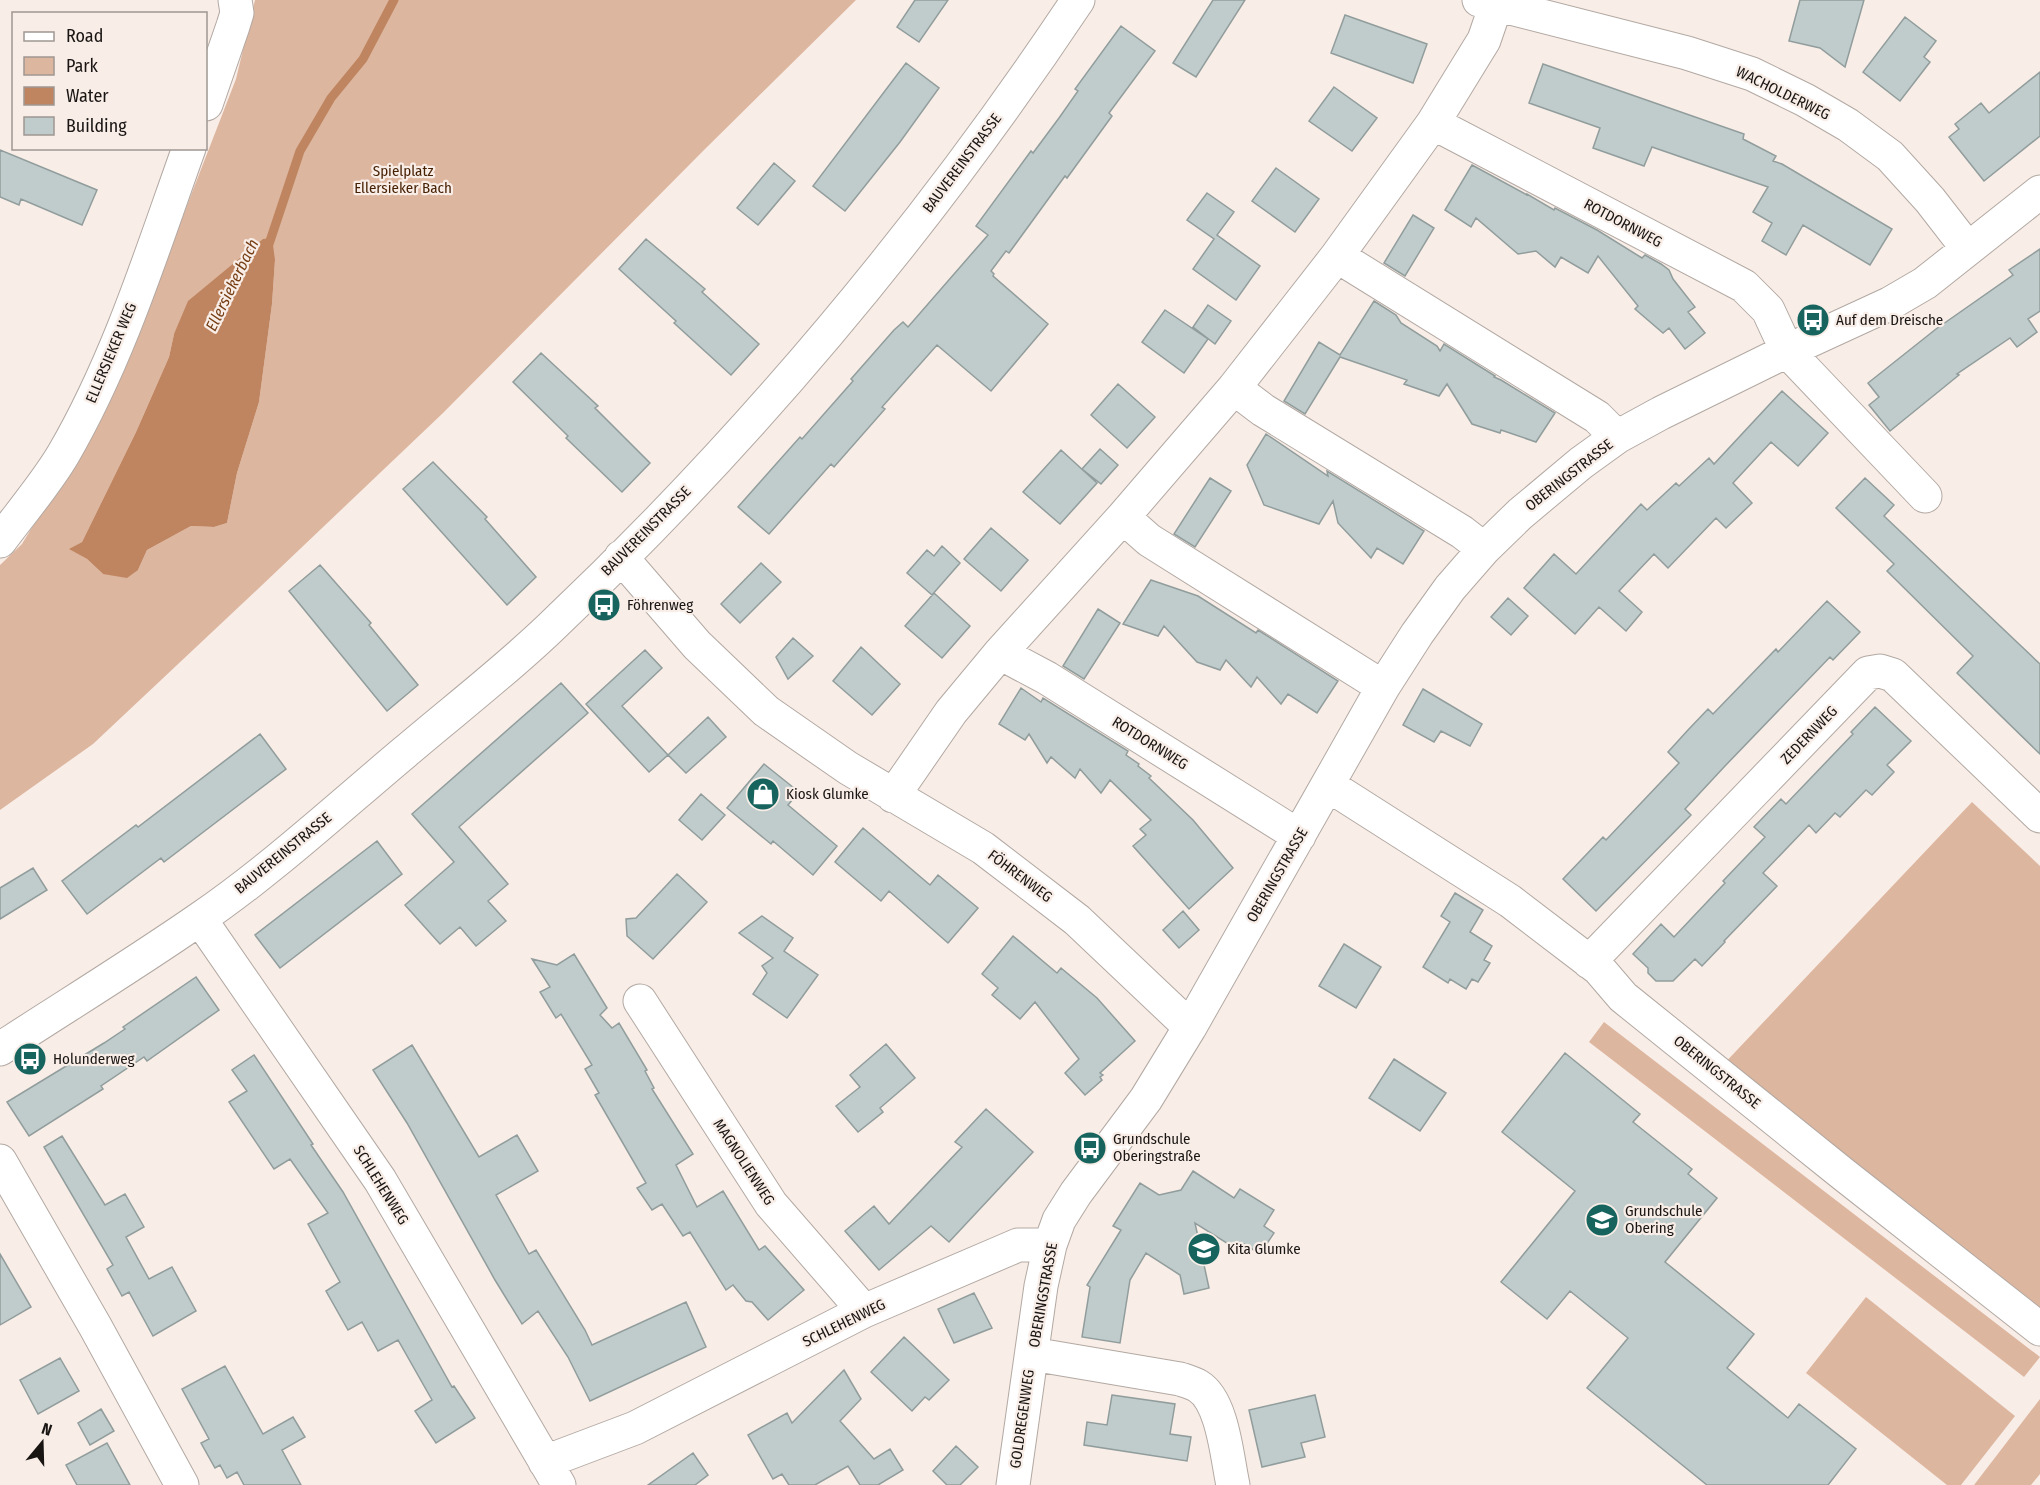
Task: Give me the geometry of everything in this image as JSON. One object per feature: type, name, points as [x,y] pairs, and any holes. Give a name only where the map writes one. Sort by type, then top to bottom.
[{"type":"street","points":[[207,101],[237,14],[235,0]]},
{"type":"street","name":"BAUVEREINSTRASSE","points":[[0,1049],[200,919],[308,835],[548,630],[716,461],[812,354],[908,235],[1001,112],[1078,0]]},
{"type":"street","points":[[893,796],[951,712],[1000,653],[1123,517],[1234,388],[1337,256],[1433,123],[1484,40],[1488,2]]},
{"type":"street","name":"WACHOLDERWEG","points":[[1488,2],[1687,53],[1752,74],[1805,100],[1848,125],[1890,156],[1930,200],[1968,249]]},
{"type":"street","name":"ROTDORNWEG","points":[[1433,123],[1744,286],[1768,310],[1788,351]]},
{"type":"street","name":"ELLERSIEKER WEG","points":[[0,541],[64,454],[99,387],[118,343],[188,150]]},
{"type":"street","name":"OBERINGSTRASSE","points":[[1233,1485],[1219,1417],[1212,1401],[1199,1386],[1180,1379],[1032,1354],[1041,1286],[1050,1245],[1059,1220],[1076,1193],[1146,1100],[1190,1027],[1383,687],[1450,588],[1484,549],[1520,514],[1581,463],[1617,437],[1925,283],[2040,192]]},
{"type":"street","points":[[1337,256],[1597,417],[1617,437]]},
{"type":"street","points":[[1788,351],[1925,496]]},
{"type":"street","points":[[1234,388],[1263,410],[1462,532],[1484,549]]},
{"type":"street","points":[[1123,517],[1149,540],[1383,687]]},
{"type":"street","name":"FÖHRENWEG","points":[[621,557],[697,645],[766,711],[848,768],[983,848],[1077,920],[1190,1027]]},
{"type":"street","name":"ROTDORNWEG","points":[[1000,653],[1047,678],[1299,836]]},
{"type":"street","name":"ZEDERNWEG","points":[[1589,962],[1868,673],[1880,670],[1893,675],[2040,816]]},
{"type":"street","name":"OBERINGSTRASSE","points":[[1328,785],[1510,901],[1599,969],[1623,997],[2040,1329]]},
{"type":"street","name":"SCHLEHENWEG","points":[[200,919],[380,1180],[552,1473],[634,1428],[864,1311],[1018,1245],[1050,1245]]},
{"type":"street","name":"MAGNOLIENWEG","points":[[640,1001],[771,1204],[864,1311]]},
{"type":"street","points":[[0,1161],[183,1485]]},
{"type":"street","name":"GOLDREGENWEG","points":[[1013,1485],[1032,1354]]},
{"type":"green space","name":"Spielplatz Ellersieker Bach","points":[[255,0],[856,0],[443,413],[259,588],[93,744],[0,810],[0,565],[22,544],[117,386],[236,79]],"holes":[[[275,260],[272,304],[259,402],[237,473],[227,523],[214,527],[191,526],[147,550],[138,570],[103,574],[87,559],[70,549],[82,542],[136,432],[169,357],[174,334]]]},
{"type":"green space","points":[[1972,802],[2040,866],[2040,1323],[1720,1068]]},
{"type":"green space","points":[[1604,1022],[2040,1357],[2024,1377],[1589,1042]]},
{"type":"green space","points":[[1866,1297],[2015,1416],[1961,1485],[1947,1485],[1806,1373]]},
{"type":"green space","points":[[2040,1399],[2040,1474],[2031,1485],[1974,1485]]},
{"type":"water","points":[[272,238],[275,260],[272,304],[259,402],[237,473],[227,523],[214,527],[191,526],[147,550],[138,570],[127,578],[103,574],[87,559],[69,549],[82,542],[136,432],[169,357],[174,334],[188,301],[263,239]]},
{"type":"building","points":[[915,0],[948,0],[919,42],[897,27]]},
{"type":"building","points":[[1213,0],[1245,0],[1196,77],[1173,63]]},
{"type":"building","points":[[1800,0],[1864,0],[1845,67],[1820,48],[1789,41]]},
{"type":"building","points":[[1345,15],[1427,44],[1413,83],[1331,53]]},
{"type":"building","points":[[1905,17],[1936,41],[1924,57],[1930,62],[1900,101],[1863,72]]},
{"type":"building","points":[[1121,26],[1155,51],[1109,113],[1112,116],[1067,178],[1065,176],[1009,253],[1006,251],[991,271],[993,276],[1048,324],[991,391],[937,345],[882,407],[885,409],[834,467],[831,464],[769,534],[738,507],[800,437],[802,439],[894,330],[903,322],[908,327],[988,235],[976,226],[1031,151],[1033,153],[1059,118],[1078,91],[1075,89]]},
{"type":"building","points":[[906,63],[939,88],[900,142],[845,211],[813,186]]},
{"type":"building","points":[[1543,64],[1744,134],[1743,139],[1776,156],[1773,161],[1782,164],[1892,229],[1870,265],[1803,225],[1786,255],[1762,241],[1772,223],[1753,212],[1768,187],[1652,147],[1644,166],[1593,148],[1600,128],[1529,103]]},
{"type":"building","points":[[2040,72],[2040,136],[1984,181],[1949,137],[1959,129],[1955,124],[1981,103],[1989,113]]},
{"type":"building","points":[[1334,87],[1377,118],[1352,151],[1309,121]]},
{"type":"building","points":[[0,150],[97,190],[82,225],[21,199],[19,205],[0,197]]},
{"type":"building","points":[[774,163],[795,181],[758,225],[737,208]]},
{"type":"building","points":[[1472,165],[1554,210],[1555,208],[1597,230],[1642,258],[1645,255],[1661,264],[1669,270],[1673,279],[1695,307],[1688,312],[1705,333],[1685,349],[1669,328],[1663,333],[1635,309],[1638,306],[1598,256],[1588,273],[1561,257],[1555,267],[1536,251],[1518,254],[1476,218],[1471,227],[1445,210]]},
{"type":"building","points":[[1276,168],[1319,199],[1295,232],[1252,201]]},
{"type":"building","points":[[1207,193],[1234,212],[1217,235],[1260,266],[1236,300],[1193,269],[1214,239],[1187,220]]},
{"type":"building","points":[[1413,215],[1434,228],[1405,276],[1384,263]]},
{"type":"building","points":[[646,239],[705,289],[702,292],[759,344],[731,375],[619,269]]},
{"type":"building","points":[[2040,249],[2040,311],[2028,319],[2037,332],[2017,347],[2010,338],[1957,374],[1959,375],[1890,431],[1869,405],[1879,397],[1868,383],[1936,329],[2013,275],[2009,270]]},
{"type":"building","points":[[1374,301],[1396,315],[1401,323],[1437,346],[1440,351],[1444,344],[1555,413],[1536,442],[1501,430],[1500,433],[1472,424],[1447,384],[1439,396],[1404,384],[1407,380],[1340,357],[1305,414],[1284,401],[1319,342],[1340,355]]},
{"type":"building","points":[[1208,305],[1231,321],[1215,344],[1193,327]]},
{"type":"building","points":[[1165,310],[1208,339],[1184,373],[1142,342]]},
{"type":"building","points":[[541,353],[598,406],[595,408],[650,463],[622,492],[513,382]]},
{"type":"building","points":[[1118,384],[1155,417],[1127,448],[1091,415]]},
{"type":"building","points":[[1782,391],[1828,433],[1798,466],[1771,442],[1733,483],[1752,503],[1726,528],[1716,518],[1668,568],[1654,554],[1619,591],[1642,612],[1626,631],[1599,607],[1575,634],[1524,588],[1554,554],[1576,574],[1641,504],[1647,510],[1676,483],[1679,486],[1709,458],[1714,464]]},
{"type":"building","points":[[1266,434],[1328,476],[1327,471],[1424,531],[1403,564],[1377,548],[1371,558],[1338,523],[1333,501],[1319,524],[1264,505],[1247,465]]},
{"type":"building","points":[[1100,449],[1118,465],[1101,484],[1082,469]]},
{"type":"building","points":[[1061,450],[1097,483],[1060,524],[1023,492]]},
{"type":"building","points":[[433,462],[487,517],[485,519],[536,577],[507,605],[403,489]]},
{"type":"building","points":[[1210,478],[1231,491],[1195,547],[1174,534]]},
{"type":"building","points":[[1865,478],[1894,505],[1884,516],[2040,664],[2040,754],[1957,673],[1973,656],[1887,571],[1894,564],[1836,508]]},
{"type":"building","points":[[991,528],[1028,560],[1001,591],[964,559]]},
{"type":"building","points":[[942,546],[960,563],[932,595],[907,573],[927,550],[934,556]]},
{"type":"building","points":[[761,563],[781,582],[740,623],[721,604]]},
{"type":"building","points":[[320,565],[371,623],[369,625],[418,685],[387,711],[289,591]]},
{"type":"building","points":[[1151,580],[1198,596],[1256,633],[1258,630],[1338,681],[1317,713],[1288,694],[1281,704],[1257,677],[1251,687],[1226,660],[1220,670],[1197,662],[1164,626],[1158,636],[1123,624]]},
{"type":"building","points":[[934,593],[970,626],[942,658],[905,626]]},
{"type":"building","points":[[1508,598],[1528,616],[1511,635],[1491,617]]},
{"type":"building","points":[[1827,601],[1860,632],[1833,660],[1830,657],[1725,766],[1685,809],[1691,815],[1596,911],[1563,879],[1603,837],[1606,840],[1679,763],[1668,752],[1688,730],[1708,709],[1713,714],[1776,649],[1778,652]]},
{"type":"building","points":[[1098,609],[1120,623],[1084,679],[1063,666]]},
{"type":"building","points":[[793,638],[813,656],[788,679],[776,657]]},
{"type":"building","points":[[861,647],[900,684],[872,715],[833,681]]},
{"type":"building","points":[[645,650],[662,668],[622,706],[668,755],[649,772],[586,704]]},
{"type":"building","points":[[561,683],[588,713],[459,827],[508,884],[488,901],[506,921],[476,946],[460,927],[440,944],[405,905],[454,862],[412,814]]},
{"type":"building","points":[[1021,688],[1041,702],[1043,698],[1128,751],[1126,755],[1139,764],[1138,766],[1151,776],[1149,778],[1193,820],[1233,868],[1189,909],[1133,846],[1146,835],[1140,829],[1151,820],[1110,780],[1101,793],[1080,769],[1075,778],[1051,757],[1047,763],[1029,734],[1025,740],[999,724]]},
{"type":"building","points":[[1423,689],[1482,724],[1470,746],[1441,731],[1434,742],[1403,725]]},
{"type":"building","points":[[1875,707],[1911,741],[1887,765],[1894,772],[1872,795],[1866,790],[1840,817],[1835,813],[1816,833],[1809,825],[1763,873],[1777,886],[1702,966],[1695,959],[1673,981],[1656,981],[1648,973],[1648,968],[1633,954],[1661,924],[1674,937],[1765,837],[1754,827],[1781,799],[1786,804],[1853,734],[1851,732]]},
{"type":"building","points":[[708,717],[726,737],[686,773],[668,755]]},
{"type":"building","points":[[260,734],[286,769],[164,862],[161,858],[87,914],[62,881],[136,825],[138,827]]},
{"type":"building","points":[[764,764],[799,792],[788,805],[837,846],[813,875],[773,841],[771,844],[727,808]]},
{"type":"building","points":[[701,794],[725,815],[702,840],[679,820]]},
{"type":"building","points":[[863,828],[930,885],[938,875],[978,908],[948,943],[889,891],[881,901],[835,862]]},
{"type":"building","points":[[377,841],[402,874],[280,968],[255,935]]},
{"type":"building","points":[[33,868],[47,890],[0,919],[0,888]]},
{"type":"building","points":[[677,874],[707,902],[653,959],[627,936],[626,919],[636,918]]},
{"type":"building","points":[[1455,893],[1483,910],[1470,932],[1492,946],[1484,960],[1490,963],[1478,982],[1472,979],[1466,989],[1450,979],[1448,983],[1423,967],[1450,922],[1441,916]]},
{"type":"building","points":[[1183,911],[1199,930],[1179,948],[1163,930]]},
{"type":"building","points":[[762,916],[793,938],[784,951],[818,975],[787,1018],[753,994],[767,973],[762,966],[773,958],[739,933]]},
{"type":"building","points":[[1013,936],[1057,973],[1061,968],[1097,998],[1135,1041],[1100,1073],[1103,1075],[1100,1077],[1102,1080],[1085,1095],[1065,1073],[1079,1059],[1035,1002],[1020,1019],[992,995],[998,988],[982,974]]},
{"type":"building","points":[[1344,944],[1381,967],[1356,1008],[1319,986]]},
{"type":"building","points":[[574,954],[607,1008],[600,1015],[612,1028],[619,1023],[647,1070],[645,1071],[654,1088],[652,1089],[693,1154],[676,1165],[697,1207],[723,1191],[759,1250],[765,1246],[804,1290],[768,1320],[752,1302],[746,1301],[733,1285],[726,1290],[690,1232],[683,1236],[662,1204],[652,1210],[637,1188],[646,1183],[595,1095],[599,1093],[585,1069],[592,1065],[561,1014],[556,1018],[540,992],[550,987],[532,959],[557,965]]},
{"type":"building","points":[[196,977],[219,1010],[147,1061],[144,1057],[101,1086],[103,1089],[29,1136],[7,1102],[104,1043],[125,1029],[123,1027]]},
{"type":"building","points":[[886,1044],[915,1078],[880,1108],[883,1112],[858,1132],[836,1106],[860,1087],[850,1075]]},
{"type":"building","points":[[412,1045],[479,1157],[517,1135],[538,1171],[496,1195],[529,1254],[536,1250],[592,1345],[686,1302],[706,1347],[590,1401],[568,1357],[538,1311],[522,1324],[407,1123],[373,1070]]},
{"type":"building","points":[[1565,1053],[1640,1114],[1633,1122],[1692,1169],[1688,1174],[1717,1198],[1665,1262],[1754,1334],[1727,1368],[1788,1418],[1799,1404],[1856,1449],[1828,1485],[1707,1485],[1587,1388],[1628,1338],[1570,1291],[1547,1319],[1501,1282],[1575,1191],[1502,1132]]},
{"type":"building","points":[[254,1055],[343,1192],[452,1387],[454,1386],[475,1418],[436,1443],[415,1411],[432,1400],[398,1340],[378,1351],[362,1322],[348,1330],[326,1291],[340,1282],[308,1224],[328,1213],[290,1159],[274,1169],[229,1102],[247,1091],[232,1070]]},
{"type":"building","points":[[1394,1059],[1446,1093],[1420,1131],[1369,1098]]},
{"type":"building","points":[[986,1109],[1033,1152],[949,1242],[931,1226],[879,1270],[845,1231],[874,1206],[889,1224],[962,1147],[955,1142]]},
{"type":"building","points":[[62,1136],[105,1205],[125,1194],[144,1227],[126,1237],[149,1279],[172,1267],[196,1311],[153,1336],[129,1292],[122,1296],[107,1269],[113,1265],[44,1147]]},
{"type":"building","points":[[1193,1171],[1234,1198],[1240,1189],[1274,1210],[1264,1226],[1274,1233],[1260,1254],[1244,1244],[1233,1247],[1195,1223],[1209,1288],[1184,1294],[1180,1275],[1146,1253],[1130,1280],[1120,1343],[1082,1337],[1090,1287],[1087,1285],[1121,1230],[1113,1226],[1140,1183],[1159,1195],[1181,1190]]},
{"type":"building","points":[[0,1254],[31,1307],[0,1325]]},
{"type":"building","points":[[974,1293],[992,1328],[954,1343],[938,1309]]},
{"type":"building","points":[[904,1337],[949,1380],[929,1400],[925,1397],[912,1411],[871,1372]]},
{"type":"building","points":[[60,1358],[79,1391],[38,1414],[20,1380]]},
{"type":"building","points":[[225,1366],[263,1434],[293,1417],[305,1437],[282,1450],[301,1485],[244,1485],[237,1472],[227,1478],[220,1465],[215,1468],[201,1443],[209,1439],[182,1389]]},
{"type":"building","points":[[844,1370],[861,1399],[840,1421],[874,1459],[890,1449],[903,1470],[878,1485],[860,1485],[848,1466],[815,1485],[789,1485],[782,1474],[773,1479],[748,1435],[787,1413],[792,1423]]},
{"type":"building","points":[[1112,1395],[1175,1404],[1170,1434],[1191,1437],[1187,1461],[1084,1445],[1087,1422],[1107,1425]]},
{"type":"building","points":[[1315,1395],[1325,1437],[1301,1443],[1305,1457],[1262,1467],[1249,1410]]},
{"type":"building","points":[[101,1409],[114,1431],[90,1445],[78,1423]]},
{"type":"building","points":[[107,1443],[130,1485],[77,1485],[66,1465]]},
{"type":"building","points":[[956,1446],[978,1467],[960,1485],[947,1485],[933,1471]]},
{"type":"building","points":[[693,1453],[708,1475],[695,1485],[648,1485]]},
{"type":"waterway","name":"Ellersiekerbach","points":[[268,247],[300,151],[331,98],[363,59],[394,0]]},
{"type":"place","name":"Auf dem Dreische","points":[[1813,320]]},
{"type":"place","name":"Föhrenweg","points":[[604,605]]},
{"type":"place","name":"Kiosk Glumke","points":[[763,794]]},
{"type":"place","name":"Holunderweg","points":[[30,1059]]},
{"type":"place","name":"Grundschule Oberingstraße","points":[[1090,1148]]},
{"type":"place","name":"Grundschule Obering","points":[[1602,1220]]},
{"type":"place","name":"Kita Glumke","points":[[1204,1249]]}]
